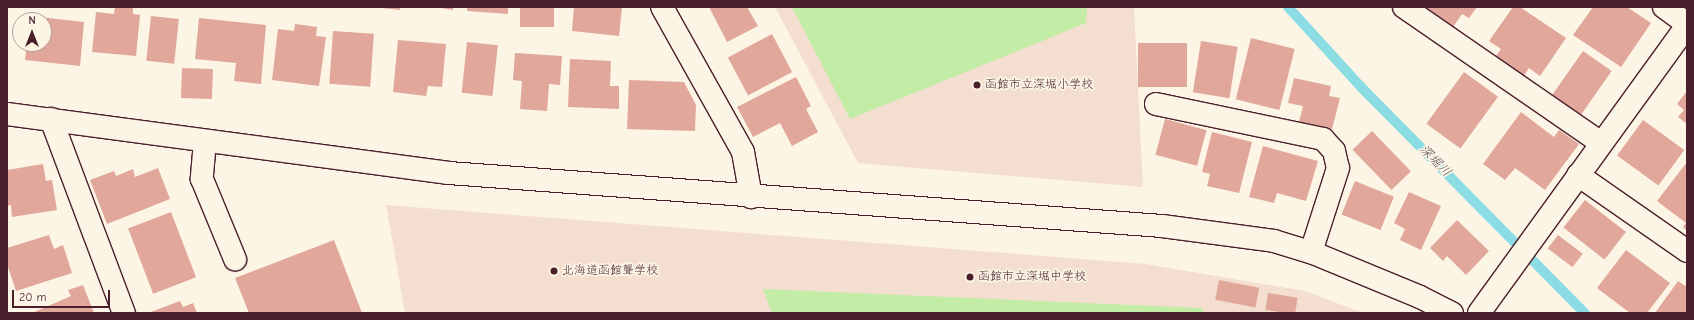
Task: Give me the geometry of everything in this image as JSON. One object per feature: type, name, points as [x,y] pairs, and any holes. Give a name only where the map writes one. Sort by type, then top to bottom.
[{"type":"street","points":[[662,7],[742,152],[751,197]]},
{"type":"street","points":[[1404,7],[1601,143]]},
{"type":"street","points":[[1479,313],[1535,238],[1578,175],[1687,26],[1664,7]]},
{"type":"street","points":[[1156,104],[1323,140],[1334,151],[1338,168],[1311,252]]},
{"type":"street","points":[[7,114],[449,173],[751,197],[1162,226],[1274,241],[1311,252],[1420,297],[1452,313]]},
{"type":"street","points":[[51,119],[124,313]]},
{"type":"street","points":[[205,141],[202,179],[234,259]]},
{"type":"street","points":[[1578,175],[1687,251]]},
{"type":"shaded area","name":"函館市立深堀小学校","points":[[775,7],[1134,7],[1143,187],[858,163]]},
{"type":"shaded area","points":[[386,205],[1146,264],[1305,291],[1363,313],[405,313]]},
{"type":"green space","points":[[792,7],[1087,7],[1086,23],[850,119]]},
{"type":"green space","points":[[763,289],[1201,308],[1205,313],[772,313]]},
{"type":"building","points":[[115,7],[133,7],[133,14],[140,15],[136,56],[92,52],[96,12],[114,14]]},
{"type":"building","points":[[372,7],[400,7],[400,10]]},
{"type":"building","points":[[435,7],[453,7],[453,10]]},
{"type":"building","points":[[467,7],[508,7],[508,14],[467,11]]},
{"type":"building","points":[[520,7],[554,7],[554,27],[520,27]]},
{"type":"building","points":[[574,7],[622,7],[619,36],[572,31]]},
{"type":"building","points":[[709,7],[747,7],[758,26],[727,42]]},
{"type":"building","points":[[1424,7],[1477,7],[1469,18],[1462,14],[1453,27]]},
{"type":"building","points":[[1513,7],[1520,7],[1566,38],[1540,76],[1529,68],[1523,77],[1495,57],[1501,49],[1489,41]]},
{"type":"building","points":[[1593,7],[1627,7],[1651,23],[1621,67],[1573,35]]},
{"type":"building","points":[[151,16],[179,19],[174,64],[146,61]]},
{"type":"building","points":[[52,18],[84,22],[80,66],[25,60],[26,52],[52,52]]},
{"type":"building","points":[[199,18],[266,25],[261,84],[234,81],[236,63],[195,59]]},
{"type":"building","points":[[295,24],[317,27],[316,36],[326,37],[319,86],[272,80],[278,29],[294,31]]},
{"type":"building","points":[[333,31],[374,34],[370,87],[329,84]]},
{"type":"building","points":[[772,34],[792,72],[748,95],[728,57]]},
{"type":"building","points":[[1251,38],[1295,49],[1279,110],[1236,99]]},
{"type":"building","points":[[398,40],[446,44],[442,87],[428,86],[426,96],[393,92]]},
{"type":"building","points":[[1201,41],[1238,47],[1229,98],[1193,92]]},
{"type":"building","points":[[467,42],[498,45],[492,96],[462,93]]},
{"type":"building","points":[[1138,43],[1187,43],[1187,87],[1138,87]]},
{"type":"building","points":[[1583,51],[1612,71],[1581,115],[1552,95]]},
{"type":"building","points":[[515,53],[562,56],[560,85],[549,84],[547,111],[520,109],[522,81],[513,80]]},
{"type":"building","points":[[570,59],[611,61],[610,86],[619,86],[619,109],[568,107]]},
{"type":"building","points":[[182,68],[213,69],[212,99],[181,98]]},
{"type":"building","points":[[1464,72],[1498,97],[1460,148],[1426,124]]},
{"type":"building","points":[[796,77],[811,106],[806,109],[818,132],[792,146],[780,123],[753,137],[737,107]]},
{"type":"building","points":[[1294,78],[1331,86],[1329,96],[1340,98],[1332,129],[1299,122],[1303,106],[1288,103]]},
{"type":"building","points":[[629,80],[684,82],[696,105],[695,131],[627,129]]},
{"type":"building","points":[[1687,91],[1687,124],[1678,117],[1684,110],[1677,104]]},
{"type":"building","points":[[1521,112],[1554,137],[1559,130],[1579,144],[1545,190],[1515,168],[1505,180],[1483,164]]},
{"type":"building","points":[[1165,119],[1207,130],[1197,166],[1155,155]]},
{"type":"building","points":[[1643,120],[1684,150],[1658,186],[1617,156]]},
{"type":"building","points":[[1372,131],[1411,171],[1391,190],[1353,150]]},
{"type":"building","points":[[1212,132],[1252,142],[1239,193],[1207,186],[1210,174],[1202,172]]},
{"type":"building","points":[[1263,146],[1318,161],[1306,201],[1277,193],[1274,203],[1249,197]]},
{"type":"building","points":[[1687,162],[1687,231],[1683,227],[1686,223],[1657,201]]},
{"type":"building","points":[[43,164],[46,181],[52,180],[57,210],[12,217],[11,205],[7,206],[7,170]]},
{"type":"building","points":[[158,168],[170,199],[107,224],[90,180],[114,171],[116,176],[133,169],[135,177]]},
{"type":"building","points":[[1355,181],[1394,197],[1380,230],[1342,214]]},
{"type":"building","points":[[1409,192],[1441,206],[1421,250],[1400,240],[1405,229],[1394,223]]},
{"type":"building","points":[[1585,200],[1626,232],[1604,260],[1563,228]]},
{"type":"building","points":[[171,212],[196,277],[153,294],[128,228]]},
{"type":"building","points":[[1457,220],[1489,251],[1466,275],[1447,256],[1443,261],[1430,248]]},
{"type":"building","points":[[49,235],[54,249],[63,245],[72,273],[16,291],[7,264],[7,248]]},
{"type":"building","points":[[1558,235],[1583,254],[1573,267],[1548,249]]},
{"type":"building","points":[[334,240],[362,313],[249,313],[235,278]]},
{"type":"building","points":[[1626,250],[1670,283],[1647,313],[1630,313],[1597,288]]},
{"type":"building","points":[[1219,280],[1259,288],[1255,307],[1215,300]]},
{"type":"building","points":[[1678,281],[1687,287],[1687,313],[1655,313]]},
{"type":"building","points":[[83,285],[94,313],[32,313],[71,296],[68,290]]},
{"type":"building","points":[[1268,293],[1298,298],[1295,313],[1265,310]]},
{"type":"building","points":[[180,301],[183,307],[193,303],[197,313],[148,313]]},
{"type":"waterway","name":"深堀川","points":[[1288,7],[1361,87],[1585,313]]},
{"type":"place","name":"函館市立深堀小学校","points":[[977,85]]},
{"type":"place","name":"北海道函館聾学校","points":[[554,271]]},
{"type":"place","name":"函館市立深堀中学校","points":[[970,277]]}]
